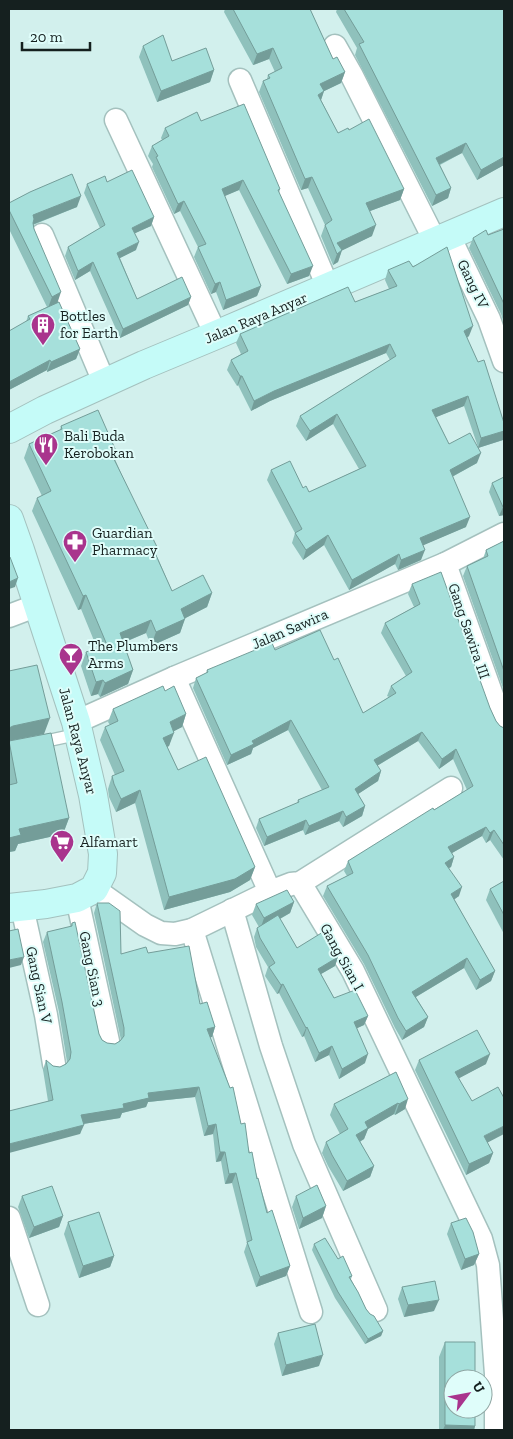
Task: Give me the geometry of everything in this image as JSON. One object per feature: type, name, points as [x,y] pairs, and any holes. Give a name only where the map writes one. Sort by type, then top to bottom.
[{"type":"street","name":"Gang IV","points":[[335,46],[442,238],[490,319],[504,361]]},
{"type":"street","points":[[240,80],[328,287]]},
{"type":"street","points":[[116,120],[216,335]]},
{"type":"street","name":"Jalan Raya Anyar","points":[[9,429],[104,382],[504,212]]},
{"type":"street","points":[[42,235],[104,382]]},
{"type":"street","name":"Jalan Raya Anyar","points":[[9,518],[14,552],[38,605],[77,728],[93,795],[103,854],[102,873],[86,893]]},
{"type":"street","name":"Jalan Sawira","points":[[77,728],[174,678],[445,564],[504,534]]},
{"type":"street","name":"Gang Sawira III","points":[[445,564],[504,726]]},
{"type":"street","points":[[9,616],[38,605]]},
{"type":"street","points":[[174,678],[270,892]]},
{"type":"street","points":[[26,906],[86,893],[161,933],[174,934],[192,930],[270,892],[291,884],[300,883],[451,788]]},
{"type":"street","name":"Gang Sian I","points":[[300,883],[353,971],[481,1239],[488,1265],[496,1374],[496,1430]]},
{"type":"street","name":"Gang Sian 3","points":[[86,893],[108,1041]]},
{"type":"street","name":"Gang Sian V","points":[[26,906],[54,1064]]},
{"type":"street","points":[[232,910],[271,1046],[304,1144],[376,1310]]},
{"type":"street","points":[[192,930],[311,1312]]},
{"type":"street","points":[[9,1218],[38,1305]]},
{"type":"lane","points":[[9,749],[77,728]]},
{"type":"building","points":[[233,9],[310,9],[333,59],[337,57],[345,72],[320,84],[324,91],[318,95],[338,133],[348,128],[349,130],[369,119],[404,189],[366,203],[376,225],[337,243],[342,250],[337,254],[325,225],[332,220],[312,177],[305,179],[263,81],[270,78],[268,75],[282,68],[273,48],[257,54]]},
{"type":"building","points":[[344,9],[504,9],[504,157],[481,170],[466,143],[436,158],[451,188],[436,195],[359,44],[364,42]]},
{"type":"building","points":[[163,35],[172,61],[206,48],[214,70],[161,91],[143,46]]},
{"type":"building","points":[[244,104],[280,189],[278,190],[313,266],[291,274],[243,180],[222,189],[261,286],[226,300],[220,282],[215,284],[198,247],[206,244],[184,201],[178,204],[152,146],[169,136],[165,128],[197,112],[201,121]]},
{"type":"building","points":[[132,170],[154,217],[132,228],[139,242],[117,253],[137,299],[182,277],[191,297],[123,329],[93,262],[78,271],[68,247],[105,225],[87,184],[105,176],[107,182]]},
{"type":"building","points":[[72,174],[81,196],[33,215],[34,229],[61,292],[52,297],[9,210],[9,203]]},
{"type":"building","points":[[504,229],[504,304],[473,238],[486,230],[488,235]]},
{"type":"building","points":[[447,247],[473,326],[464,331],[478,362],[484,360],[504,423],[504,431],[481,438],[468,396],[432,410],[449,444],[470,433],[481,453],[450,470],[470,517],[420,538],[425,550],[401,560],[399,554],[352,580],[328,535],[306,550],[295,533],[302,529],[271,470],[290,461],[303,488],[306,486],[309,492],[366,466],[337,414],[310,431],[300,416],[396,356],[390,344],[254,401],[242,376],[240,376],[231,360],[248,351],[240,334],[348,287],[355,302],[397,286],[388,270],[409,261],[413,267]]},
{"type":"building","points":[[59,302],[80,349],[51,362],[50,360],[9,382],[9,331],[30,319],[28,316]]},
{"type":"building","points":[[98,410],[116,451],[111,453],[158,549],[154,551],[172,591],[203,575],[212,593],[181,609],[185,619],[156,632],[151,620],[120,633],[133,670],[105,683],[103,680],[96,682],[86,652],[107,645],[86,595],[83,596],[37,498],[51,491],[29,444],[62,429],[61,426]]},
{"type":"building","points":[[504,477],[504,506],[503,507],[492,483]]},
{"type":"building","points":[[504,541],[504,671],[467,566],[488,556],[486,550]]},
{"type":"building","points":[[9,557],[18,578],[9,582]]},
{"type":"building","points":[[441,572],[490,708],[496,721],[504,728],[504,845],[494,830],[490,833],[486,827],[448,847],[454,857],[445,863],[462,887],[451,894],[495,971],[480,980],[467,958],[412,992],[428,1017],[406,1031],[368,955],[327,886],[353,873],[348,861],[433,808],[434,810],[473,786],[456,749],[442,759],[422,732],[374,760],[381,771],[355,789],[365,806],[346,817],[343,811],[309,826],[306,820],[267,837],[259,819],[329,787],[291,720],[252,741],[254,744],[231,755],[196,678],[208,672],[207,670],[272,643],[275,650],[320,630],[334,660],[338,658],[363,713],[396,693],[391,686],[412,672],[385,623],[420,604],[412,584]]},
{"type":"building","points":[[37,665],[50,718],[9,728],[9,671]]},
{"type":"building","points":[[163,686],[165,691],[174,686],[186,714],[170,722],[174,733],[163,738],[178,770],[206,757],[255,867],[235,879],[169,897],[140,790],[121,799],[114,784],[112,776],[124,771],[105,727],[118,721],[113,709]]},
{"type":"building","points":[[51,733],[69,818],[19,829],[21,835],[9,838],[9,785],[17,783],[9,741]]},
{"type":"building","points":[[504,881],[504,915],[490,889]]},
{"type":"building","points":[[287,890],[294,902],[264,918],[256,904]]},
{"type":"building","points":[[97,903],[109,903],[120,911],[121,954],[146,947],[148,953],[189,946],[200,1004],[207,1002],[215,1027],[207,1029],[230,1088],[233,1087],[241,1124],[245,1123],[249,1153],[252,1152],[257,1179],[267,1213],[272,1210],[290,1266],[260,1277],[247,1242],[252,1240],[236,1173],[229,1174],[225,1152],[220,1152],[216,1124],[208,1126],[199,1087],[148,1093],[149,1098],[123,1104],[124,1108],[81,1115],[84,1125],[9,1144],[9,1111],[53,1100],[46,1060],[53,1066],[60,1067],[70,1059],[71,1052],[62,1002],[47,932],[72,926],[72,923],[75,922],[99,1034],[102,1040],[115,1044],[124,1036],[124,1028]]},
{"type":"building","points":[[278,915],[297,948],[323,932],[338,957],[318,969],[334,998],[355,990],[368,1016],[354,1022],[368,1054],[342,1069],[332,1046],[319,1053],[283,984],[281,985],[269,967],[275,963],[260,938],[257,928]]},
{"type":"building","points":[[18,929],[24,957],[9,960],[9,931]]},
{"type":"building","points":[[477,1030],[490,1054],[455,1072],[472,1101],[498,1087],[504,1098],[504,1126],[484,1136],[493,1153],[469,1164],[419,1060]]},
{"type":"building","points":[[396,1072],[408,1099],[365,1122],[368,1128],[356,1135],[374,1166],[347,1181],[326,1142],[348,1129],[334,1104]]},
{"type":"building","points":[[317,1185],[326,1206],[303,1218],[296,1196]]},
{"type":"building","points":[[52,1186],[63,1216],[34,1227],[22,1196]]},
{"type":"building","points":[[99,1212],[114,1256],[83,1266],[68,1222]]},
{"type":"building","points":[[466,1218],[473,1232],[479,1254],[465,1259],[451,1223]]},
{"type":"building","points":[[325,1238],[338,1259],[343,1256],[352,1276],[349,1277],[366,1309],[374,1316],[383,1331],[368,1339],[338,1292],[314,1244]]},
{"type":"building","points":[[435,1281],[439,1300],[408,1305],[402,1287]]},
{"type":"building","points":[[315,1324],[323,1355],[286,1365],[278,1333]]},
{"type":"building","points":[[445,1342],[475,1342],[475,1369],[445,1369]]},
{"type":"building","points":[[445,1419],[475,1419],[475,1426],[445,1425]]},
{"type":"place","name":"Bottles for Earth","points":[[43,346]]},
{"type":"place","name":"Bali Buda Kerobokan","points":[[46,466]]},
{"type":"place","name":"Guardian Pharmacy","points":[[75,563]]},
{"type":"place","name":"The Plumbers Arms","points":[[71,676]]},
{"type":"place","name":"Alfamart","points":[[62,863]]}]
